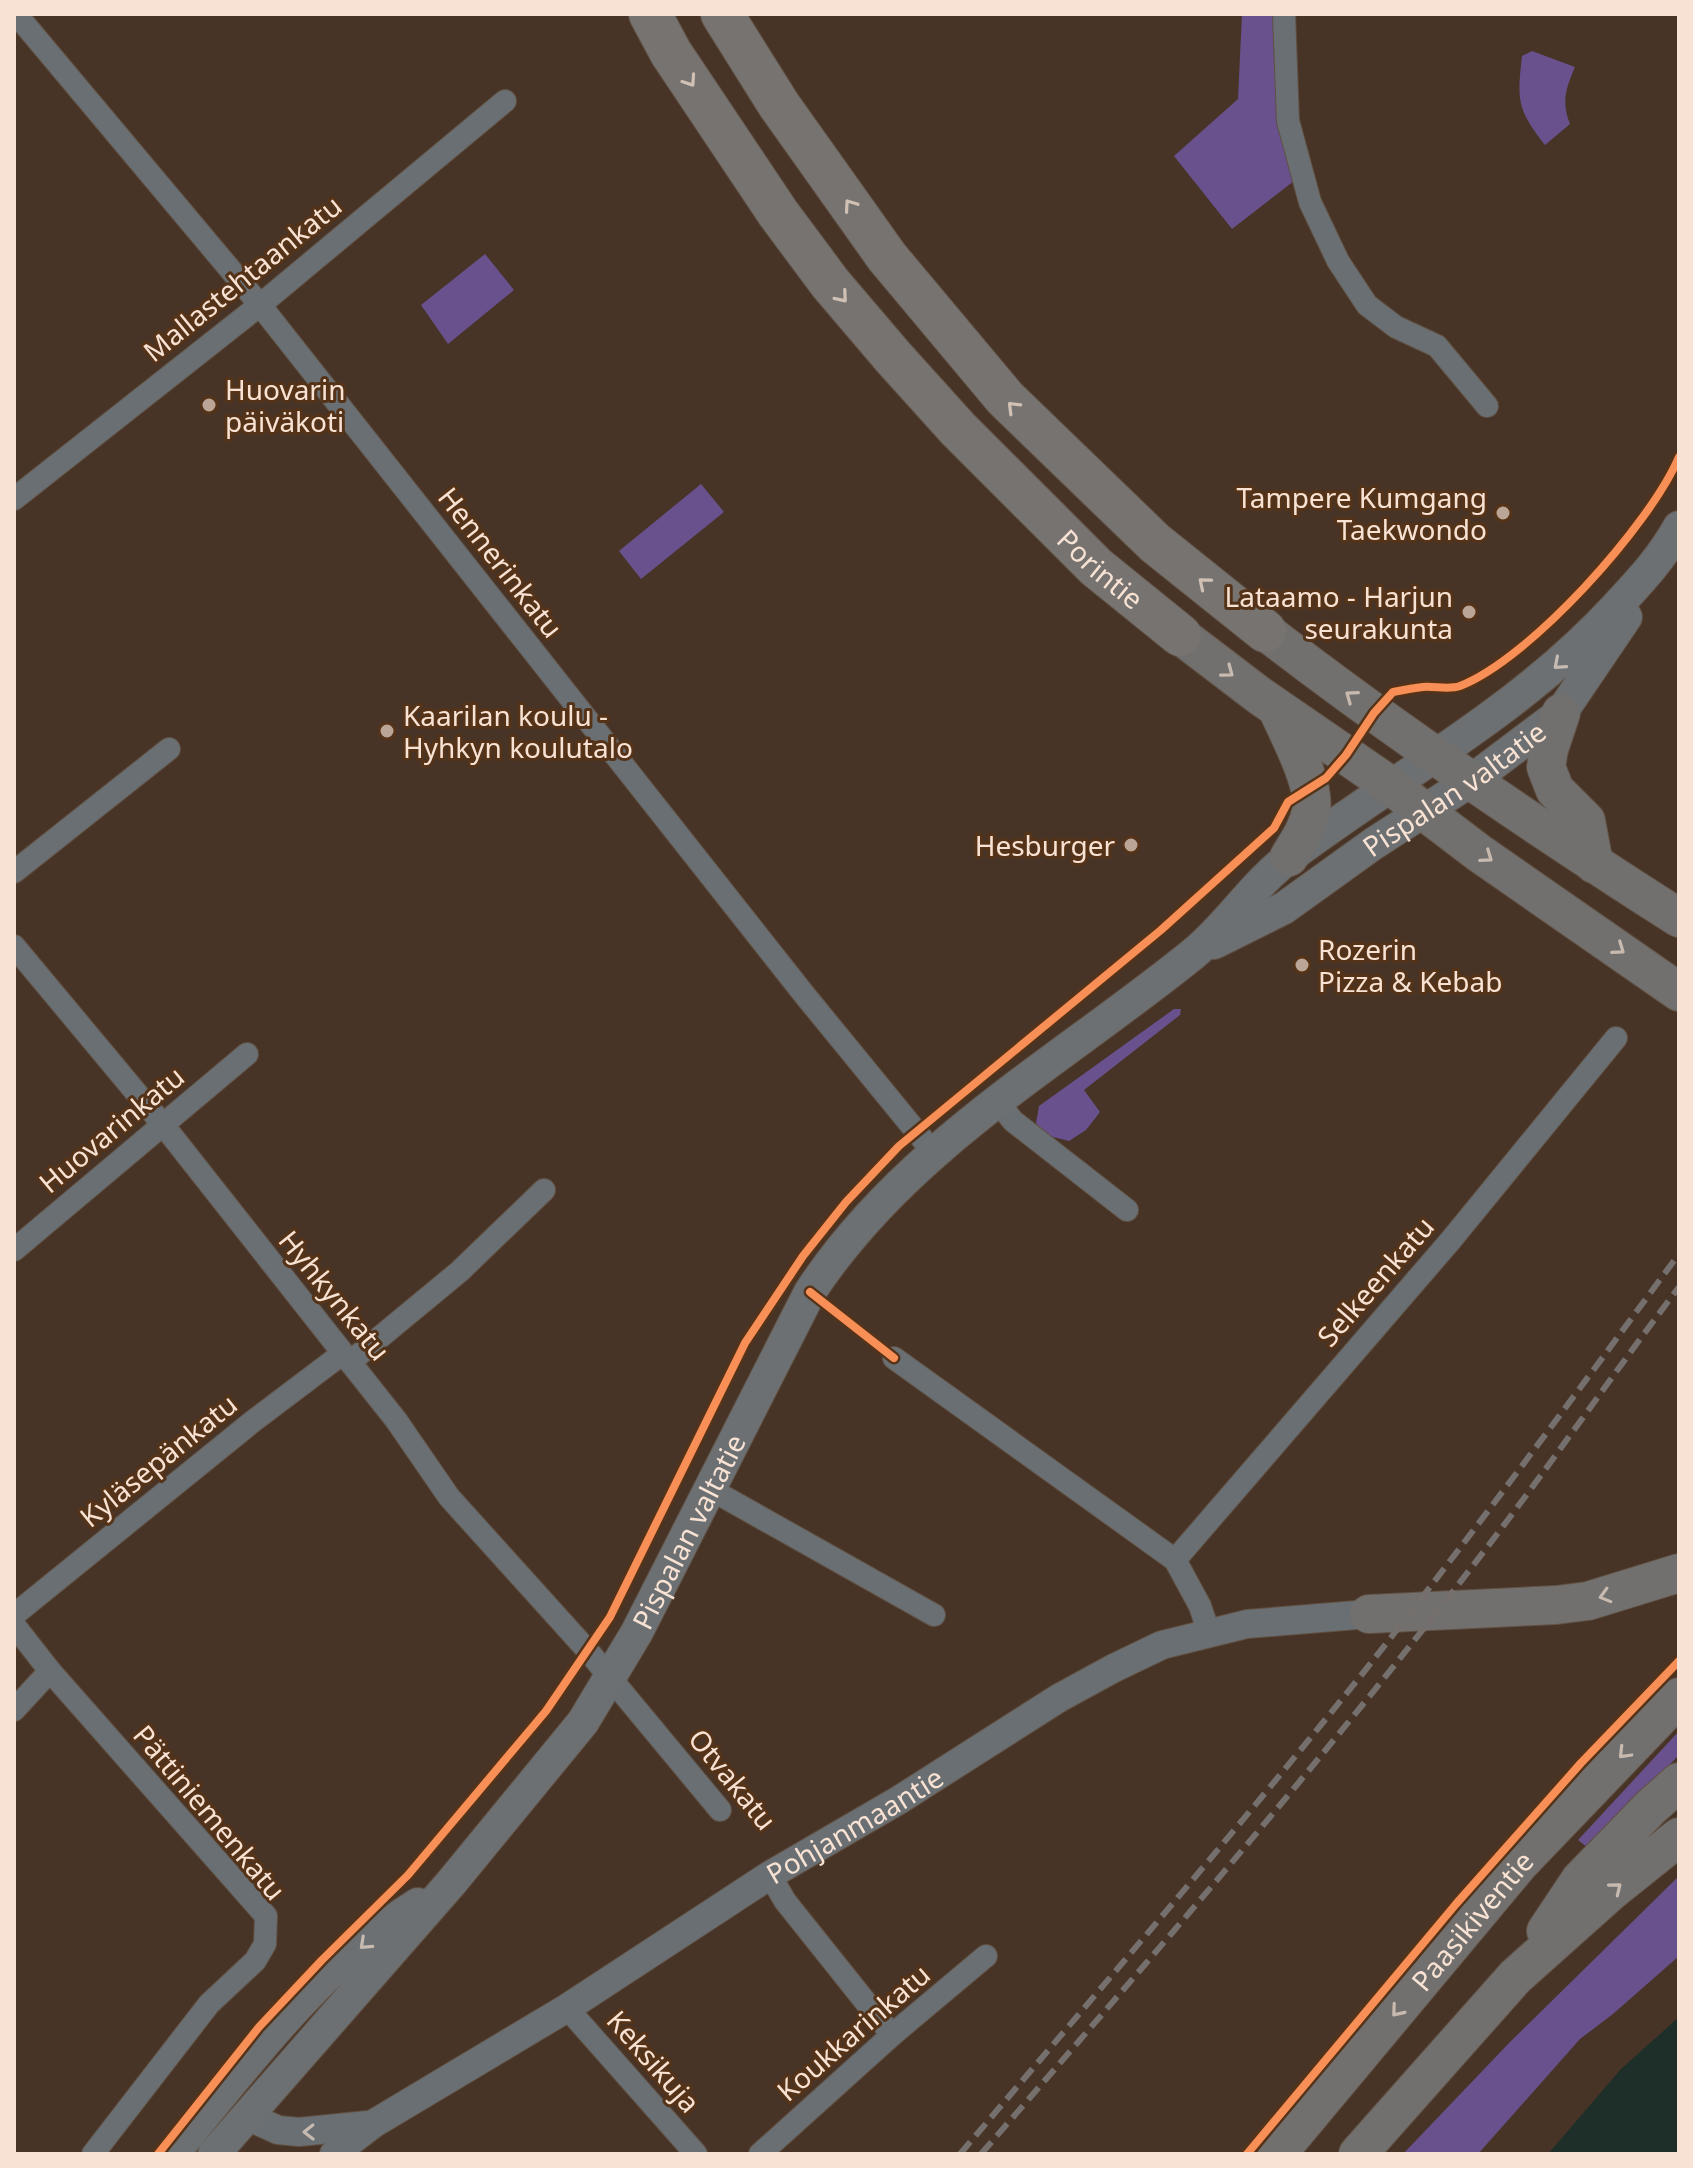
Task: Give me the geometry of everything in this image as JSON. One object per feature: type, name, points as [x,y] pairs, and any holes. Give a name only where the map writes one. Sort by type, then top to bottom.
[{"type":"highway","name":"Porintie","points":[[650,14],[671,53],[778,213],[830,283],[958,429],[1096,567],[1277,708],[1679,992]]},
{"type":"highway","name":"Porintie","points":[[722,14],[779,105],[887,257],[1005,398],[1155,543],[1374,713],[1594,864],[1679,918]]},
{"type":"highway","points":[[1277,708],[1310,789],[1312,808],[1307,828],[1289,857]]},
{"type":"highway","points":[[1561,713],[1546,767],[1555,790],[1586,821],[1594,864]]},
{"type":"highway","points":[[1369,1614],[1588,1601],[1679,1573]]},
{"type":"highway","name":"Paasikiventie","points":[[1277,2154],[1519,1864],[1679,1697]]},
{"type":"highway","points":[[1515,1977],[1580,1880],[1679,1782]]},
{"type":"highway","points":[[1358,2154],[1515,1977],[1609,1893],[1679,1837]]},
{"type":"main road","name":"Pispalan valtatie","points":[[1197,951],[1284,908],[1472,780],[1561,713],[1669,552]]},
{"type":"main road","name":"Pispalan valtatie","points":[[214,2154],[451,1883],[583,1722],[611,1679],[810,1292],[831,1260],[866,1218],[933,1152],[1197,951],[1254,888],[1289,857],[1438,756],[1561,664],[1669,552]]},
{"type":"main road","points":[[173,2154],[303,2000],[387,1923],[451,1883]]},
{"type":"street","name":"Hennerinkatu","points":[[16,14],[260,305],[833,1032],[933,1152]]},
{"type":"street","points":[[1284,14],[1288,121],[1310,202],[1338,261],[1367,305],[1396,327],[1437,346],[1487,406]]},
{"type":"street","name":"Mallastehtaankatu","points":[[14,499],[260,305],[505,101]]},
{"type":"street","points":[[14,872],[169,749]]},
{"type":"street","name":"Hyhkynkatu","points":[[14,946],[164,1126],[396,1420],[449,1497],[611,1679]]},
{"type":"street","name":"Selkeenkatu","points":[[1175,1560],[1451,1240],[1616,1038]]},
{"type":"street","name":"Huovarinkatu","points":[[14,1250],[247,1054]]},
{"type":"street","points":[[998,1102],[1013,1121],[1127,1210]]},
{"type":"street","name":"Kyläsepänkatu","points":[[14,1615],[252,1422],[346,1358],[460,1271],[544,1190]]},
{"type":"street","points":[[894,1358],[1175,1560],[1200,1606],[1209,1633]]},
{"type":"street","points":[[710,1489],[934,1615]]},
{"type":"street","name":"Pohjanmaantie","points":[[334,2154],[373,2124],[567,2008],[770,1875],[899,1800],[1059,1698],[1162,1645],[1247,1624],[1369,1614]]},
{"type":"street","name":"Pättiniemenkatu","points":[[14,1625],[50,1671],[266,1916],[265,1944],[255,1961],[209,2004],[93,2154]]},
{"type":"street","points":[[14,1710],[50,1671]]},
{"type":"street","name":"Otvakatu","points":[[611,1679],[720,1810]]},
{"type":"street","name":"Otvakatu","points":[[770,1875],[785,1901],[892,2035]]},
{"type":"street","name":"Koukkarinkatu","points":[[760,2154],[892,2035],[986,1956]]},
{"type":"street","name":"Keksikuja","points":[[567,2008],[696,2154]]},
{"type":"street","name":"Pohjanmaantie","points":[[247,2116],[278,2130],[299,2132],[373,2124]]},
{"type":"shaded area","points":[[1242,14],[1274,14],[1277,99],[1283,140],[1294,181],[1232,229],[1174,156],[1238,99]]},
{"type":"shaded area","points":[[1532,51],[1575,67],[1566,95],[1570,124],[1545,145],[1521,104],[1522,56]]},
{"type":"shaded area","points":[[485,254],[514,290],[448,344],[421,305]]},
{"type":"shaded area","points":[[701,484],[724,512],[641,579],[619,551]]},
{"type":"shaded area","points":[[1174,1009],[1181,1009],[1180,1015],[1084,1090],[1100,1112],[1086,1130],[1069,1141],[1045,1135],[1036,1123],[1039,1106]]},
{"type":"shaded area","points":[[1679,1731],[1679,1755],[1588,1848],[1578,1840]]},
{"type":"shaded area","points":[[1679,1876],[1679,1956],[1580,2039],[1478,2154],[1403,2154],[1509,2043]]},
{"type":"shaded area","points":[[1679,2017],[1679,2154],[1548,2154],[1621,2069]]},
{"type":"railway","points":[[960,2154],[1214,1855],[1363,1673],[1679,1254]]},
{"type":"railway","points":[[981,2154],[1174,1931],[1363,1704],[1510,1518],[1679,1287]]},
{"type":"cycle path","points":[[158,2154],[259,2027],[408,1875],[546,1711],[610,1617],[745,1343],[803,1256],[846,1202],[899,1146],[1161,930],[1274,828],[1288,802],[1326,778],[1393,692],[1460,686],[1488,671],[1552,620],[1585,587],[1642,518],[1679,457]]},
{"type":"cycle path","points":[[810,1292],[894,1358]]},
{"type":"cycle path","points":[[1247,2154],[1456,1904],[1581,1763],[1679,1661]]},
{"type":"place","name":"Huovarin päiväkoti","points":[[209,405]]},
{"type":"place","name":"Tampere Kumgang Taekwondo","points":[[1503,513]]},
{"type":"place","name":"Lataamo - Harjun seurakunta","points":[[1469,612]]},
{"type":"place","name":"Kaarilan koulu - Hyhkyn koulutalo","points":[[387,731]]},
{"type":"place","name":"Hesburger","points":[[1131,845]]},
{"type":"place","name":"Rozerin Pizza & Kebab","points":[[1302,965]]}]
